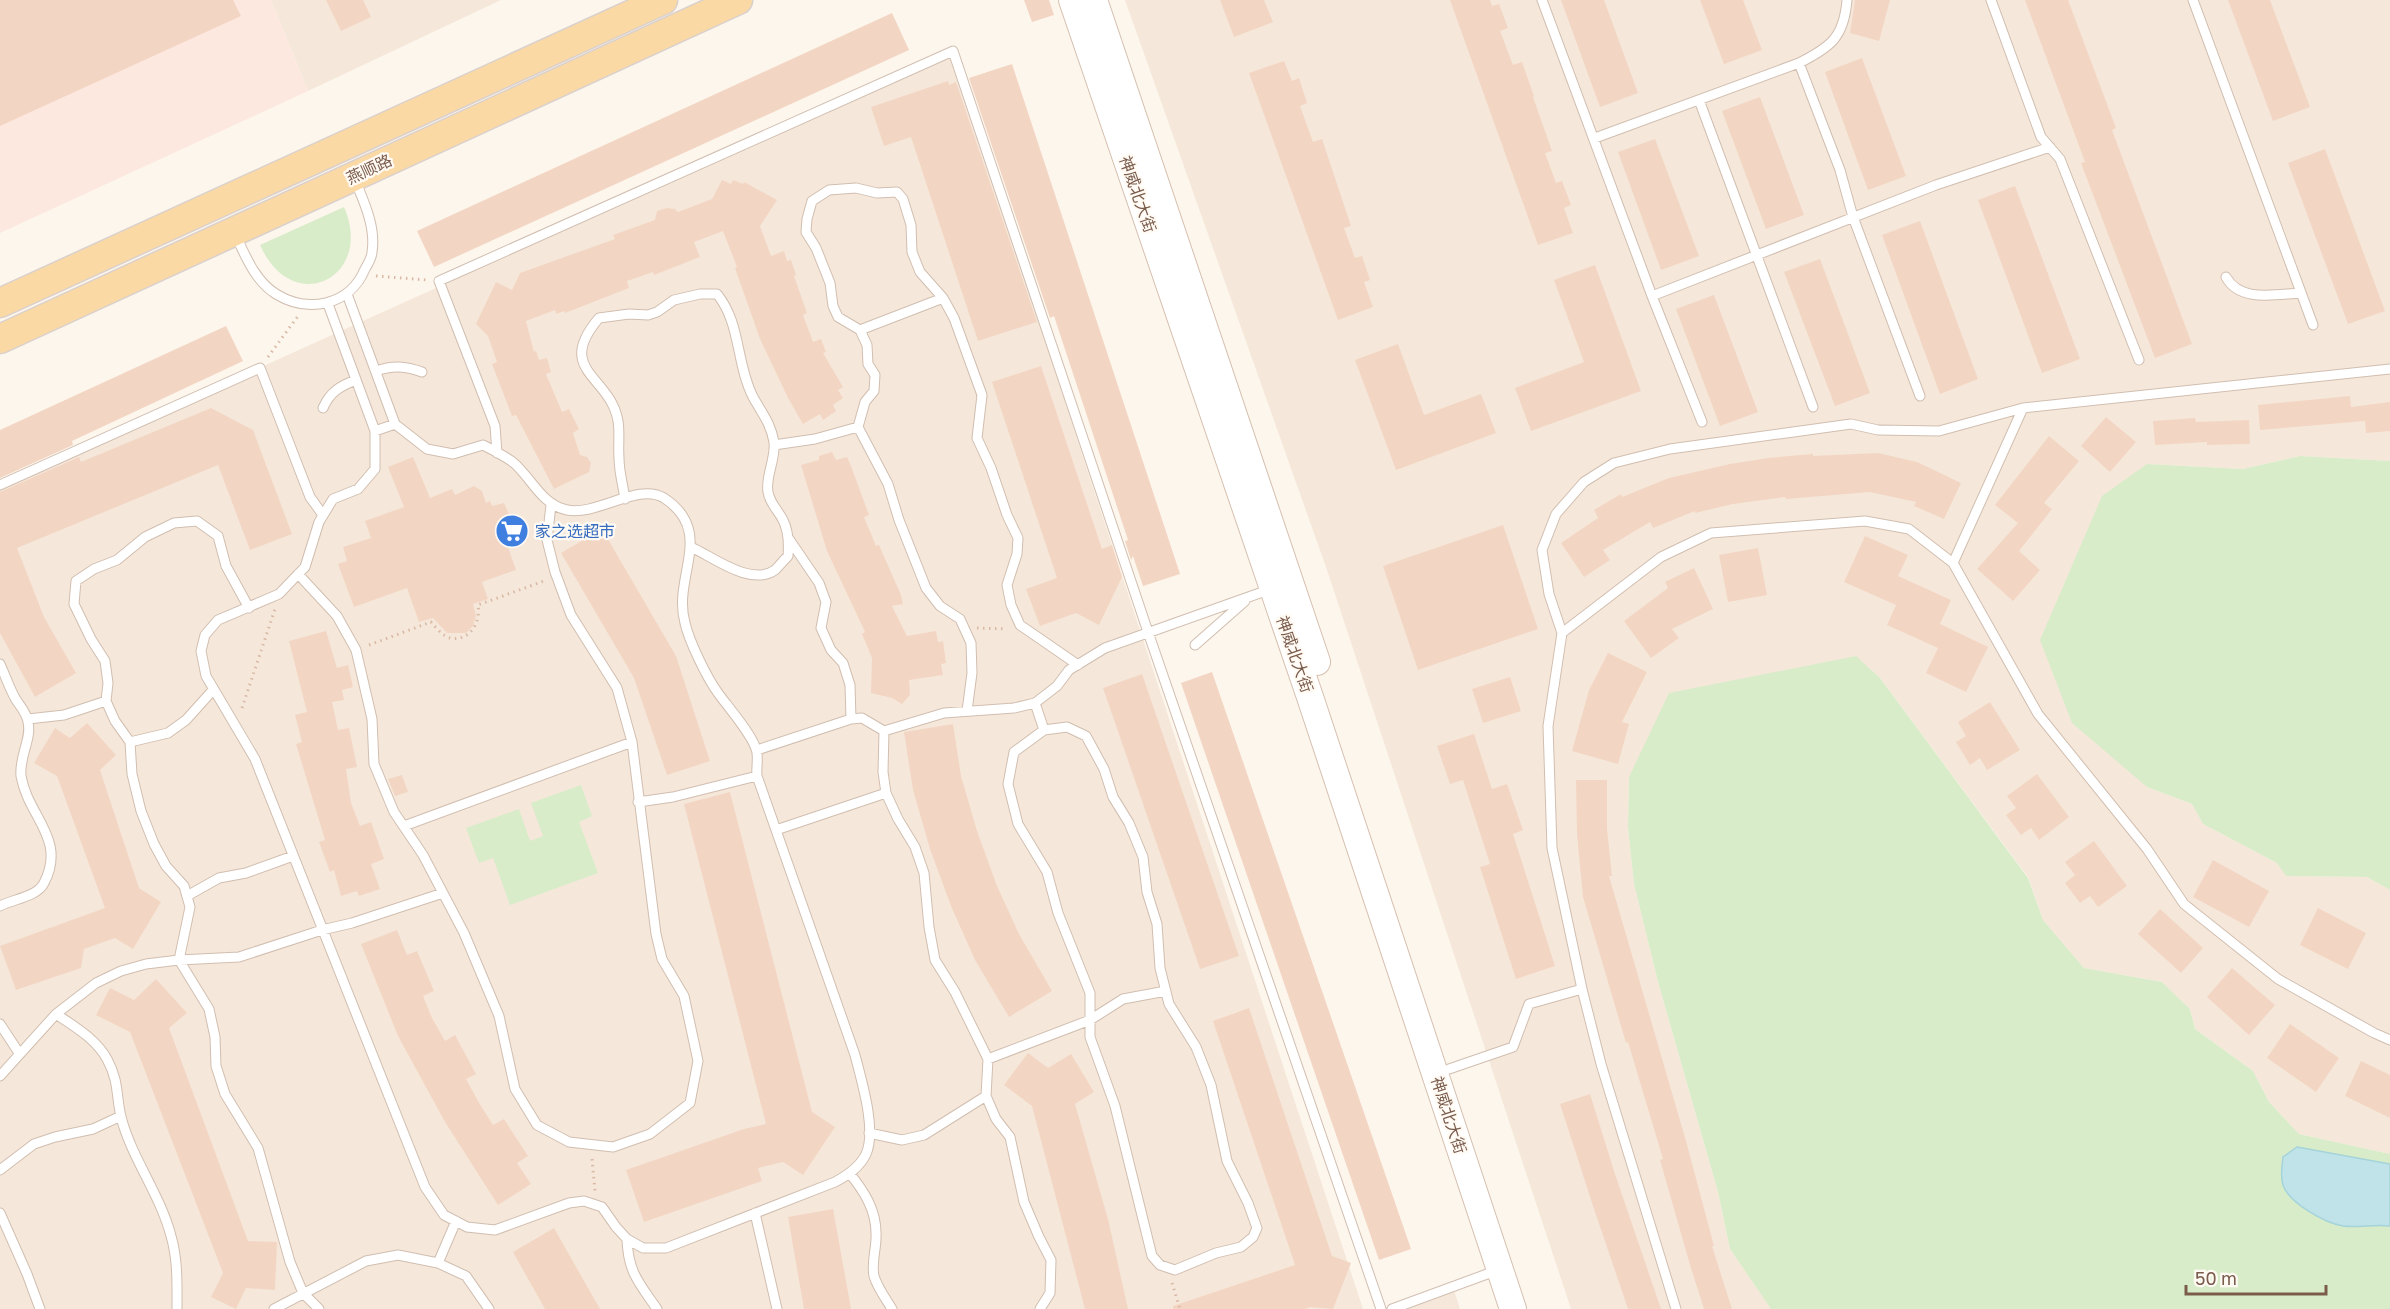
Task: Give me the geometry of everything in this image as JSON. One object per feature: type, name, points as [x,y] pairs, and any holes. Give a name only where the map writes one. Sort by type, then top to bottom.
[{"type":"main road","name":"燕顺路","points":[[0,303],[663,0]]},
{"type":"main road","name":"燕顺路","points":[[0,339],[738,0]]},
{"type":"street","name":"神威北大街","points":[[1072,0],[1273,589],[1513,1309]]},
{"type":"street","name":"神威北大街","points":[[1094,0],[1329,696],[1449,1069],[1530,1309]]},
{"type":"lane","points":[[1542,0],[1652,296],[1702,422]]},
{"type":"lane","points":[[1595,138],[1799,63],[1826,50],[1845,19],[1847,0]]},
{"type":"lane","points":[[1990,0],[2041,137],[2060,159],[2139,360]]},
{"type":"lane","points":[[2193,0],[2313,325]]},
{"type":"lane","points":[[497,453],[495,426],[439,281],[953,51],[1148,632],[1381,1309]]},
{"type":"lane","points":[[1799,63],[1840,170],[1853,217],[1920,396]]},
{"type":"lane","points":[[1699,100],[1813,407]]},
{"type":"lane","points":[[1652,296],[1936,185],[2050,147]]},
{"type":"lane","points":[[234,231],[252,270],[276,294],[306,305],[328,304],[347,294],[363,275],[372,252],[369,215],[354,176]]},
{"type":"lane","points":[[967,711],[972,673],[971,643],[960,619],[940,606],[926,588],[899,520],[888,484],[858,427],[865,402],[874,391],[875,375],[868,364],[867,345],[860,330],[838,317],[833,306],[830,283],[816,248],[806,232],[812,201],[829,190],[856,188],[877,192],[897,192],[903,200],[911,225],[912,252],[920,272],[943,298],[954,318],[982,395],[977,438],[1018,538],[1017,554],[1007,585],[1011,605],[1020,625],[1078,665]]},
{"type":"lane","points":[[2226,277],[2231,286],[2241,293],[2256,295],[2301,293]]},
{"type":"lane","points":[[328,304],[375,431],[375,469],[358,489],[333,499],[319,522],[305,567],[280,594],[218,620],[205,635],[201,651],[206,676],[213,690],[255,759],[425,1187],[444,1215],[467,1227],[495,1230],[568,1203],[584,1201],[602,1207],[627,1239],[643,1248],[666,1248],[835,1182],[850,1174],[867,1152],[869,1133],[867,1098],[855,1055],[757,776],[757,750],[716,690],[684,622],[683,588],[691,547],[689,527],[680,511],[662,497],[645,492],[595,509],[569,510],[551,505],[513,462],[483,445],[453,454],[427,449],[395,423],[347,294]]},
{"type":"lane","points":[[625,499],[619,458],[619,423],[615,407],[604,388],[584,369],[582,354],[584,339],[599,318],[629,314],[648,315],[657,312],[674,300],[700,294],[717,294],[727,307],[742,368],[753,397],[770,422],[774,445],[767,491],[772,506],[783,520],[789,539],[819,583],[826,602],[821,628],[831,650],[843,663],[850,685],[851,719]]},
{"type":"lane","points":[[860,330],[943,298]]},
{"type":"lane","points":[[376,371],[390,366],[407,367],[422,372]]},
{"type":"lane","points":[[0,485],[260,368],[310,497],[323,515]]},
{"type":"lane","points":[[1676,1309],[1601,1064],[1582,989],[1552,848],[1548,726],[1562,633],[1549,594],[1542,550],[1556,514],[1584,482],[1614,463],[1670,449],[1851,424],[1878,430],[1939,431],[2023,408],[2390,369]]},
{"type":"lane","points":[[323,408],[328,396],[340,386],[356,380]]},
{"type":"lane","points":[[1953,563],[2023,408]]},
{"type":"lane","points":[[375,431],[395,423]]},
{"type":"lane","points":[[774,445],[815,439],[858,427]]},
{"type":"lane","points":[[298,574],[338,616],[356,650],[372,719],[374,764],[394,812],[423,855],[464,933],[499,1016],[515,1089],[537,1125],[569,1142],[613,1148],[650,1134],[690,1103],[698,1061],[684,996],[662,959],[656,934],[632,742],[617,688],[571,615],[556,577],[548,540],[551,505]]},
{"type":"lane","points":[[249,608],[226,566],[218,536],[197,521],[174,523],[145,537],[117,560],[94,569],[76,581],[74,604],[105,661],[108,683],[106,701],[115,721],[130,742],[132,774],[150,833],[166,866],[184,886],[190,907],[179,960],[209,1009],[215,1037],[216,1066],[225,1094],[258,1148],[290,1262],[303,1293],[319,1309]]},
{"type":"lane","points":[[1562,633],[1661,557],[1711,533],[1865,521],[1909,529],[1953,563],[2038,714],[2147,849],[2184,904],[2278,979],[2390,1040]]},
{"type":"lane","points":[[691,547],[741,573],[756,576],[773,571],[788,556],[789,539]]},
{"type":"lane","points":[[757,750],[851,719],[862,718],[885,731],[944,713],[1014,708],[1035,703],[1057,686],[1069,670],[1105,648],[1273,589]]},
{"type":"lane","points":[[1195,645],[1249,597]]},
{"type":"lane","points":[[0,664],[15,698],[28,718],[29,731],[22,752],[21,776],[32,806],[49,836],[52,862],[43,886],[29,895],[0,906]]},
{"type":"lane","points":[[130,742],[168,733],[186,720],[213,690]]},
{"type":"lane","points":[[28,718],[64,715],[106,701]]},
{"type":"lane","points":[[1035,703],[1044,730]]},
{"type":"lane","points":[[1067,727],[1086,736],[1104,770],[1113,797],[1129,823],[1143,857],[1148,892],[1157,924],[1160,968],[1169,1004],[1196,1047],[1211,1085],[1227,1161],[1248,1203],[1257,1228],[1253,1237],[1241,1247],[1216,1253],[1175,1270],[1160,1265],[1152,1256],[1115,1106],[1090,1037],[1090,993],[1058,913],[1047,872],[1018,824],[1008,784],[1014,752],[1044,730],[1067,727]]},
{"type":"lane","points":[[885,731],[883,772],[886,793],[915,847],[924,873],[928,927],[935,960],[955,992],[988,1059],[986,1096],[996,1119],[1010,1137],[1024,1202],[1051,1260],[1050,1293],[1040,1309]]},
{"type":"lane","points":[[404,826],[632,742]]},
{"type":"lane","points":[[639,802],[757,776]]},
{"type":"lane","points":[[776,830],[886,793]]},
{"type":"lane","points":[[187,896],[219,878],[246,873],[293,856]]},
{"type":"lane","points":[[0,1075],[56,1014],[96,982],[121,971],[146,964],[179,960],[239,957],[322,930],[352,923],[443,892]]},
{"type":"lane","points":[[1449,1069],[1513,1047],[1529,1004],[1582,989]]},
{"type":"lane","points":[[988,1059],[1090,1020],[1123,999],[1166,991]]},
{"type":"lane","points":[[56,1014],[92,1039],[107,1059],[118,1083],[121,1116],[171,1234],[177,1263],[177,1309]]},
{"type":"lane","points":[[0,1024],[19,1053]]},
{"type":"lane","points":[[869,1133],[902,1140],[924,1135],[986,1096]]},
{"type":"lane","points":[[0,1170],[34,1144],[93,1129],[121,1116]]},
{"type":"lane","points":[[850,1174],[862,1188],[871,1206],[876,1233],[872,1261],[875,1278],[892,1309]]},
{"type":"lane","points":[[0,1213],[40,1309]]},
{"type":"lane","points":[[755,1213],[777,1309]]},
{"type":"lane","points":[[438,1263],[456,1221]]},
{"type":"lane","points":[[627,1239],[628,1261],[639,1284],[657,1309]]},
{"type":"lane","points":[[273,1309],[366,1261],[398,1255],[438,1263],[466,1276],[489,1309]]},
{"type":"lane","points":[[1392,1309],[1500,1270]]},
{"type":"path","points":[[363,275],[439,281]]},
{"type":"path","points":[[260,368],[306,305]]},
{"type":"path","points":[[356,650],[431,622],[439,631],[451,638],[466,635],[476,627],[478,605],[556,577]]},
{"type":"path","points":[[236,726],[280,594]]},
{"type":"path","points":[[964,628],[1009,629],[1020,625]]},
{"type":"path","points":[[591,1144],[596,1205]]},
{"type":"path","points":[[1175,1270],[1171,1282],[1180,1309]]},
{"type":"shaded area","points":[[0,0],[271,0],[308,91],[0,233]]},
{"type":"shaded area","points":[[271,0],[501,0],[308,91]]},
{"type":"shaded area","points":[[1125,0],[2390,0],[2390,461],[2300,456],[2243,469],[2146,464],[2147,787],[2192,804],[2203,824],[2277,863],[2287,876],[2367,877],[2390,890],[2390,1154],[2299,1134],[2269,1102],[2253,1071],[2195,1029],[2190,1009],[2162,982],[2084,968],[2043,920],[2028,877],[1880,678],[1855,656],[1629,777],[1628,828],[1634,884],[1658,982],[1718,1192],[1730,1249],[1771,1309],[1571,1309],[1327,570]]},
{"type":"shaded area","points":[[951,55],[1363,1309],[0,1309],[0,485]]},
{"type":"shaded area","points":[[1454,1290],[1460,1309],[1404,1309]]},
{"type":"green space","points":[[344,207],[351,232],[349,253],[340,269],[326,280],[309,284],[291,280],[274,267],[260,245]]},
{"type":"green space","points":[[2300,456],[2390,461],[2390,890],[2367,877],[2286,876],[2277,863],[2203,824],[2192,804],[2147,787],[2072,723],[2040,640],[2102,496],[2147,464],[2243,469]]},
{"type":"green space","points":[[1856,656],[1880,678],[2028,878],[2043,920],[2084,968],[2162,982],[2190,1009],[2195,1029],[2253,1071],[2269,1102],[2299,1134],[2390,1154],[2390,1309],[1771,1309],[1730,1249],[1718,1192],[1658,982],[1634,884],[1628,828],[1629,777],[1669,693]]},
{"type":"green space","points":[[581,785],[592,816],[579,822],[598,873],[510,905],[493,858],[479,863],[466,828],[519,809],[530,841],[543,836],[531,803]]},
{"type":"water","points":[[2297,1147],[2390,1164],[2390,1226],[2343,1226],[2318,1216],[2292,1199],[2283,1185],[2281,1175],[2283,1157]]},
{"type":"building","points":[[0,0],[233,0],[241,16],[0,126]]},
{"type":"building","points":[[326,0],[363,0],[371,17],[341,31]]},
{"type":"building","points":[[1024,0],[1049,0],[1054,15],[1032,22]]},
{"type":"building","points":[[1220,0],[1264,0],[1273,22],[1234,37]]},
{"type":"building","points":[[1450,0],[1490,0],[1492,6],[1499,4],[1508,28],[1500,31],[1513,65],[1522,62],[1552,151],[1545,153],[1556,183],[1562,181],[1571,205],[1564,208],[1573,233],[1538,245]]},
{"type":"building","points":[[1561,0],[1604,0],[1638,93],[1600,107]]},
{"type":"building","points":[[1700,0],[1743,0],[1762,50],[1724,64]]},
{"type":"building","points":[[1855,0],[1890,0],[1879,41],[1850,33]]},
{"type":"building","points":[[2025,0],[2068,0],[2116,128],[2112,130],[2192,344],[2155,358],[2081,163],[2085,162]]},
{"type":"building","points":[[2228,0],[2270,0],[2310,107],[2273,121]]},
{"type":"building","points":[[892,13],[909,50],[434,267],[417,231]]},
{"type":"building","points":[[1862,58],[1906,176],[1868,190],[1825,72]]},
{"type":"building","points":[[1284,61],[1292,81],[1299,78],[1307,103],[1300,106],[1313,142],[1322,139],[1351,226],[1344,228],[1355,258],[1362,256],[1370,280],[1364,282],[1373,307],[1338,320],[1249,73]]},
{"type":"building","points":[[1012,64],[1180,574],[1143,586],[1133,556],[1131,560],[1125,541],[1128,540],[1054,316],[1050,318],[969,78]]},
{"type":"building","points":[[948,81],[949,85],[956,82],[1037,322],[978,341],[911,137],[884,146],[871,107]]},
{"type":"building","points":[[1760,97],[1804,215],[1766,229],[1722,111]]},
{"type":"building","points":[[1655,139],[1699,256],[1661,270],[1618,152]]},
{"type":"building","points":[[2325,149],[2385,311],[2348,324],[2288,163]]},
{"type":"building","points":[[722,180],[731,184],[733,180],[743,184],[744,182],[777,200],[760,226],[771,256],[784,251],[787,261],[791,260],[807,313],[803,315],[813,342],[821,339],[826,352],[823,353],[843,387],[838,390],[843,398],[833,405],[836,411],[823,420],[820,414],[803,424],[760,339],[723,231],[694,242],[700,257],[654,275],[653,272],[627,281],[629,288],[565,313],[564,311],[556,314],[555,310],[526,321],[534,352],[536,351],[539,360],[547,358],[551,372],[546,374],[562,412],[569,409],[579,429],[573,433],[580,455],[587,457],[591,463],[589,472],[554,489],[516,415],[512,416],[492,364],[497,362],[488,336],[476,324],[496,282],[512,290],[520,273],[615,239],[613,235],[655,220],[657,211],[667,208],[678,212],[712,199]]},
{"type":"building","points":[[2015,186],[2080,359],[2042,373],[1978,200]]},
{"type":"building","points":[[1920,221],[1978,379],[1940,394],[1882,235]]},
{"type":"building","points":[[1820,259],[1870,393],[1835,406],[1784,272]]},
{"type":"building","points":[[1595,265],[1641,391],[1531,431],[1515,388],[1584,362],[1554,280]]},
{"type":"building","points":[[1714,295],[1758,412],[1720,426],[1676,309]]},
{"type":"building","points":[[226,326],[243,361],[72,441],[73,445],[0,478],[0,430]]},
{"type":"building","points":[[1398,344],[1424,415],[1481,394],[1496,433],[1396,470],[1355,360]]},
{"type":"building","points":[[1041,366],[1102,549],[1112,545],[1122,577],[1099,625],[1076,613],[1040,626],[1026,589],[1057,578],[992,382]]},
{"type":"building","points":[[2350,396],[2351,407],[2390,402],[2390,431],[2366,433],[2365,421],[2260,430],[2258,405]]},
{"type":"building","points":[[211,408],[253,430],[292,534],[250,550],[218,465],[17,548],[44,617],[76,673],[35,697],[0,633],[0,492],[79,457],[81,462]]},
{"type":"building","points":[[2106,417],[2136,442],[2110,472],[2081,446]]},
{"type":"building","points":[[2195,418],[2196,422],[2249,420],[2250,444],[2207,445],[2207,442],[2155,445],[2153,421]]},
{"type":"building","points":[[2049,436],[2079,461],[2044,503],[2052,509],[2019,551],[2040,570],[2013,601],[1977,569],[2018,523],[1995,505]]},
{"type":"building","points":[[832,452],[836,460],[847,457],[851,466],[869,515],[864,517],[901,595],[903,604],[892,606],[907,636],[936,631],[938,642],[943,641],[946,663],[941,664],[943,675],[909,680],[910,695],[902,704],[892,698],[871,693],[872,658],[862,634],[865,632],[827,551],[801,465],[819,460],[819,456]]},
{"type":"building","points":[[1878,453],[1917,462],[1961,483],[1944,519],[1914,506],[1916,502],[1870,492],[1786,499],[1785,497],[1733,504],[1695,513],[1695,511],[1653,528],[1650,522],[1603,550],[1610,560],[1584,577],[1561,543],[1598,518],[1594,510],[1621,494],[1622,497],[1669,478],[1768,458],[1813,454],[1813,456]]},
{"type":"building","points":[[413,457],[430,498],[452,489],[455,495],[474,486],[482,491],[486,503],[490,501],[492,506],[504,503],[511,519],[519,517],[528,540],[508,547],[516,570],[482,582],[488,599],[473,604],[476,616],[473,626],[466,633],[447,633],[433,618],[419,622],[407,588],[354,607],[338,564],[347,561],[343,547],[371,538],[365,521],[404,507],[388,467]]},
{"type":"building","points":[[1503,525],[1538,629],[1418,670],[1383,566]]},
{"type":"building","points":[[602,529],[676,656],[710,761],[667,775],[634,678],[561,553]]},
{"type":"building","points":[[1865,536],[1908,555],[1898,576],[1951,600],[1940,624],[1988,647],[1966,692],[1926,673],[1938,648],[1887,625],[1896,605],[1844,582]]},
{"type":"building","points":[[1758,548],[1767,595],[1728,602],[1719,555]]},
{"type":"building","points":[[1694,568],[1713,609],[1672,629],[1679,638],[1651,658],[1624,621],[1668,588],[1665,582]]},
{"type":"building","points":[[326,631],[337,668],[348,665],[353,687],[342,690],[344,700],[332,702],[338,730],[349,728],[357,767],[346,769],[351,803],[360,826],[371,822],[384,859],[371,864],[380,889],[359,896],[357,891],[341,896],[334,870],[330,872],[319,842],[325,840],[296,744],[302,742],[295,715],[307,712],[289,641]]},
{"type":"building","points":[[1608,653],[1647,672],[1622,722],[1629,724],[1618,764],[1572,751],[1589,690]]},
{"type":"building","points":[[1212,672],[1411,1249],[1379,1260],[1181,683]]},
{"type":"building","points":[[1142,674],[1239,956],[1200,969],[1103,688]]},
{"type":"building","points":[[1510,677],[1521,711],[1483,723],[1472,689]]},
{"type":"building","points":[[1990,702],[2020,750],[1987,770],[1980,758],[1970,765],[1956,742],[1966,736],[1958,722]]},
{"type":"building","points":[[87,723],[116,755],[100,770],[139,888],[161,902],[133,949],[115,938],[84,949],[81,968],[16,990],[0,946],[105,908],[57,776],[34,763],[55,728],[70,738]]},
{"type":"building","points":[[953,724],[961,776],[977,831],[997,886],[1019,934],[1052,991],[1009,1017],[975,960],[951,906],[930,849],[913,790],[904,732]]},
{"type":"building","points":[[1474,734],[1492,789],[1507,784],[1523,830],[1513,834],[1555,966],[1516,979],[1480,867],[1490,864],[1463,780],[1450,784],[1437,746]]},
{"type":"building","points":[[2037,774],[2069,817],[2039,840],[2031,828],[2021,835],[2006,815],[2016,808],[2007,796]]},
{"type":"building","points":[[402,775],[408,792],[395,796],[388,779]]},
{"type":"building","points":[[1576,780],[1607,780],[1607,829],[1612,876],[1609,876],[1686,1141],[1714,1246],[1712,1246],[1732,1309],[1704,1309],[1690,1265],[1660,1160],[1663,1159],[1583,897],[1577,834]]},
{"type":"building","points":[[730,792],[812,1112],[835,1127],[803,1175],[783,1162],[758,1168],[762,1181],[644,1222],[626,1170],[744,1129],[766,1124],[684,804]]},
{"type":"building","points":[[2094,841],[2127,886],[2098,907],[2090,896],[2080,903],[2065,883],[2075,875],[2065,862]]},
{"type":"building","points":[[2213,860],[2269,891],[2249,927],[2193,897]]},
{"type":"building","points":[[2318,908],[2366,933],[2348,969],[2300,945]]},
{"type":"building","points":[[2160,909],[2203,948],[2181,973],[2138,934]]},
{"type":"building","points":[[397,930],[407,955],[417,951],[434,991],[423,996],[432,1018],[445,1041],[455,1035],[476,1074],[466,1079],[478,1101],[493,1125],[504,1119],[528,1156],[517,1163],[531,1184],[498,1205],[445,1122],[398,1036],[361,944]]},
{"type":"building","points":[[2232,968],[2275,1005],[2249,1035],[2207,997]]},
{"type":"building","points":[[156,979],[187,1013],[169,1028],[248,1241],[277,1242],[275,1290],[246,1288],[236,1309],[211,1297],[223,1273],[130,1032],[96,1015],[110,988],[134,1000]]},
{"type":"building","points":[[1249,1008],[1332,1256],[1351,1263],[1333,1309],[1310,1307],[1305,1309],[1173,1309],[1173,1306],[1295,1265],[1213,1021]]},
{"type":"building","points":[[2290,1024],[2339,1058],[2316,1092],[2267,1058]]},
{"type":"building","points":[[1028,1053],[1048,1068],[1071,1054],[1094,1092],[1075,1104],[1108,1219],[1128,1309],[1085,1309],[1032,1106],[1004,1085]]},
{"type":"building","points":[[2361,1061],[2390,1075],[2390,1118],[2345,1096]]},
{"type":"building","points":[[1590,1094],[1661,1309],[1628,1309],[1593,1206],[1560,1104]]},
{"type":"building","points":[[833,1209],[851,1309],[804,1309],[788,1217]]},
{"type":"building","points":[[554,1228],[600,1309],[545,1309],[513,1252]]},
{"type":"place","name":"家之选超市","points":[[512,531]]}]
